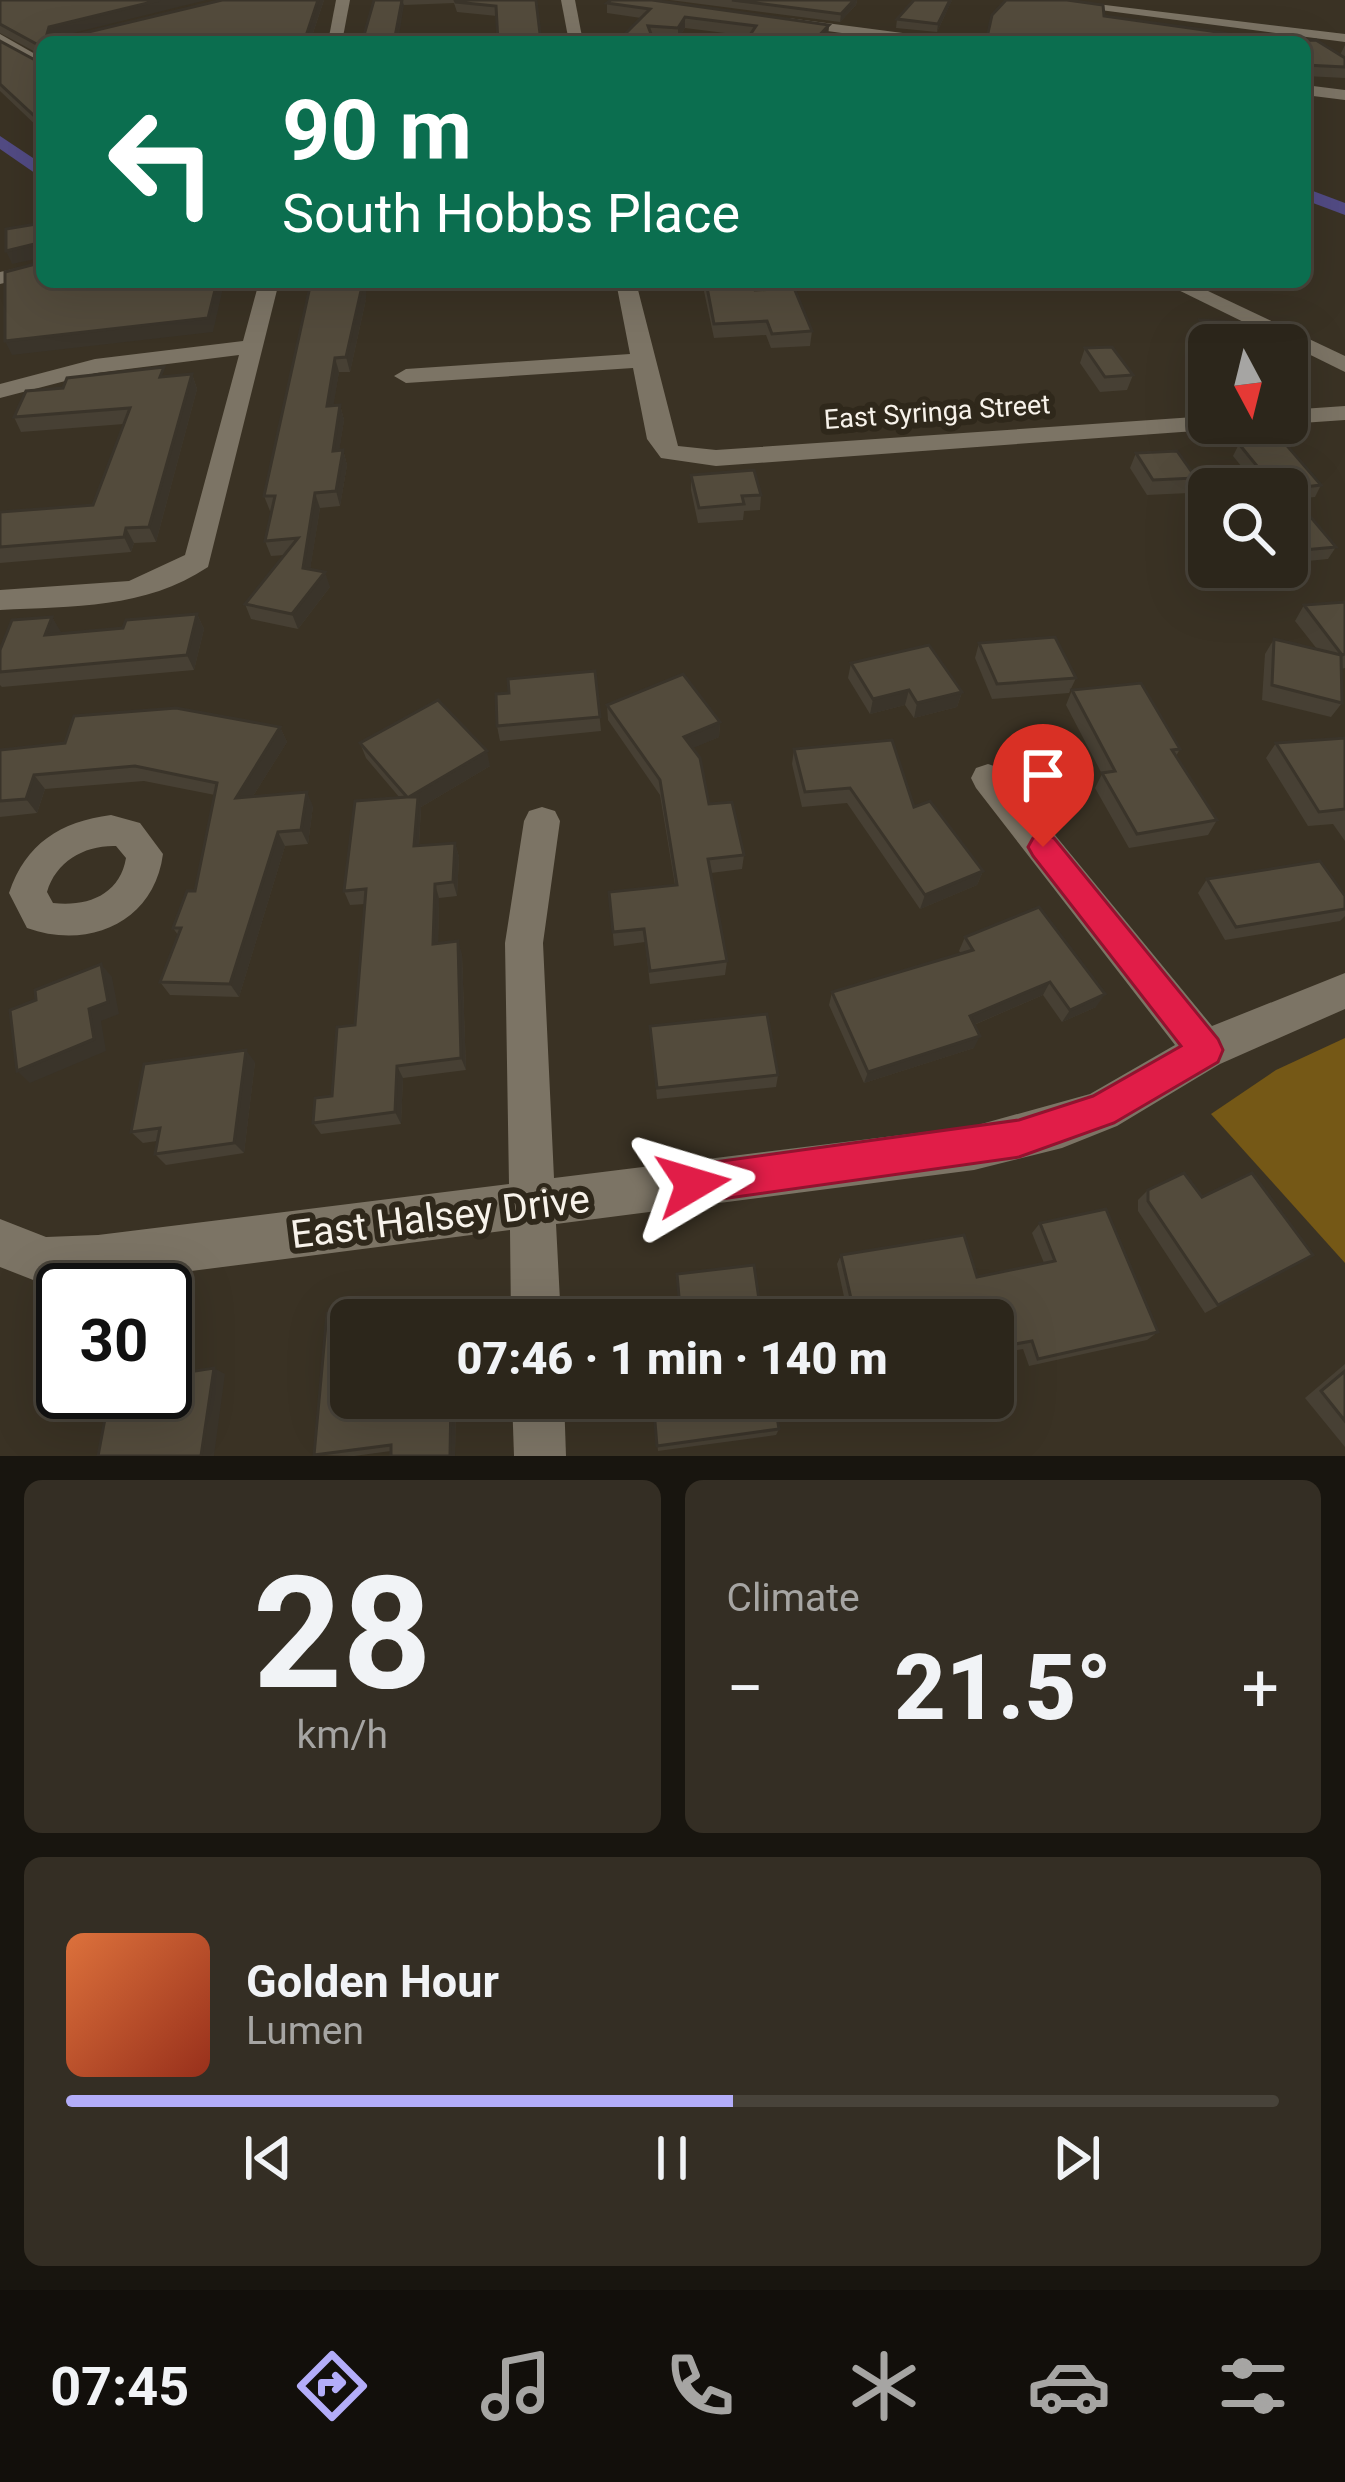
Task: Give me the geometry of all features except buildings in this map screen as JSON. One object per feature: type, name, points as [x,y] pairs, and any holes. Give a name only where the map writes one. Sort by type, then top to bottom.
[{"type":"street","points":[[336,36],[343,0]]},
{"type":"street","points":[[568,0],[575,36]]},
{"type":"street","points":[[1031,0],[1345,38]]},
{"type":"street","points":[[761,19],[894,36]]},
{"type":"street","points":[[0,38],[36,60]]},
{"type":"street","points":[[22,51],[36,48]]},
{"type":"street","points":[[1311,91],[1345,95]]},
{"type":"street","points":[[0,278],[36,269]]},
{"type":"street","points":[[0,600],[128,591],[155,585],[198,560],[267,288]]},
{"type":"street","points":[[406,376],[643,360],[627,288]]},
{"type":"street","points":[[1185,288],[1345,365]]},
{"type":"street","points":[[0,391],[95,366],[252,346]]},
{"type":"street","name":"East Syringa Street","points":[[643,360],[660,440],[670,453],[716,458],[1188,424]]},
{"type":"street","points":[[1308,416],[1345,413]]},
{"type":"street","points":[[988,778],[1205,1050]]},
{"type":"street","points":[[535,1299],[524,943],[542,821]]},
{"type":"street","name":"East Halsey Drive","points":[[3,1245],[46,1261],[98,1259],[1019,1138],[1102,1111],[1205,1050],[1274,1017],[1345,991]]},
{"type":"street","points":[[539,1419],[540,1456]]},
{"type":"shaded area","points":[[1345,1038],[1345,1263],[1211,1114],[1276,1070]]},
{"type":"waterway","points":[[0,141],[36,168]]},
{"type":"waterway","points":[[1311,196],[1345,209]]},
{"type":"route","points":[[693,1184],[974,1148],[1019,1138],[1102,1111],[1205,1050],[1043,847]]}]
